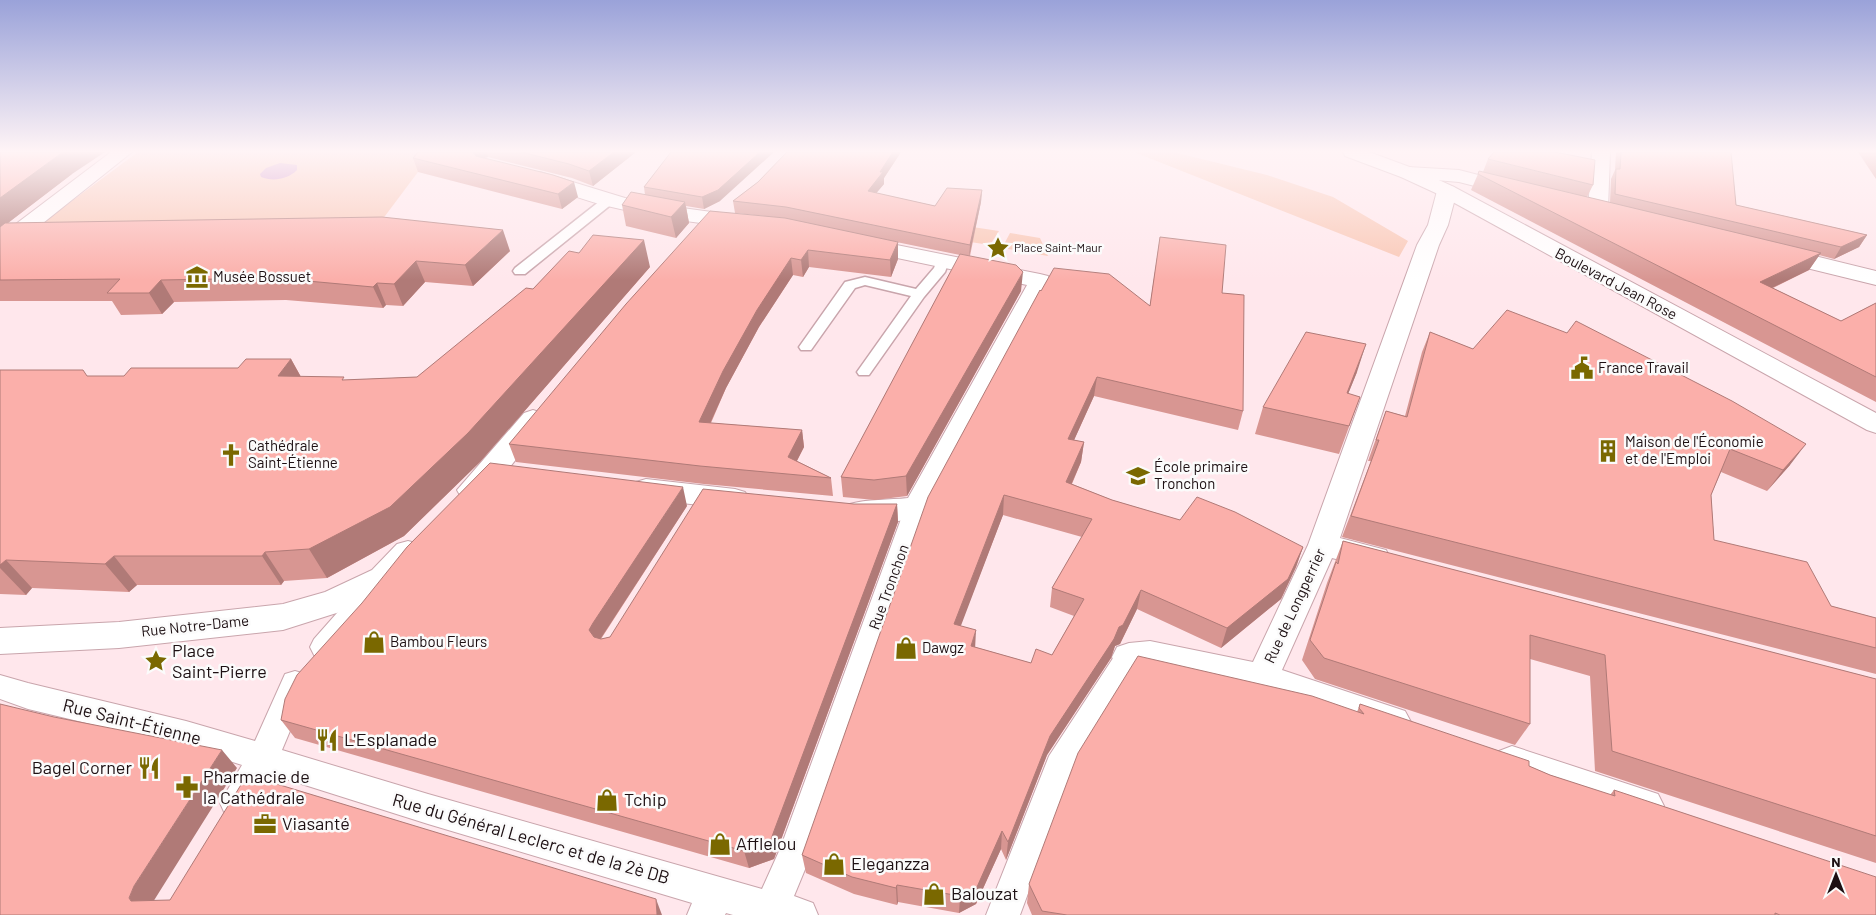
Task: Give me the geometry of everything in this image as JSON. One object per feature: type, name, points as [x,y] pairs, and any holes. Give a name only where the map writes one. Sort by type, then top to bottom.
[{"type":"street","points":[[0,246],[67,195]]},
{"type":"street","points":[[594,195],[700,226],[760,224]]},
{"type":"street","name":"Rue de Longperrier","points":[[1003,915],[1060,766],[1129,657],[1150,655],[1262,678],[1321,550],[1428,245],[1438,225],[1446,195]]},
{"type":"street","name":"Boulevard Jean Rose","points":[[1453,195],[1876,424]]},
{"type":"street","points":[[1598,210],[1599,195]]},
{"type":"street","points":[[700,226],[734,202]]},
{"type":"street","points":[[846,240],[943,261]]},
{"type":"street","points":[[1761,250],[1876,278]]},
{"type":"street","name":"Rue Tronchon","points":[[786,912],[796,850],[917,508],[1040,281],[943,261]]},
{"type":"street","name":"Rue Notre-Dame","points":[[223,824],[263,758],[297,678],[382,578],[440,521],[505,472],[548,401]]},
{"type":"street","points":[[617,485],[699,504],[761,501]]},
{"type":"street","points":[[837,508],[875,512],[917,508]]},
{"type":"street","points":[[1321,550],[1400,565]]},
{"type":"street","name":"Rue Notre-Dame","points":[[0,641],[119,635],[283,617],[335,602],[382,578]]},
{"type":"street","points":[[1262,678],[1422,732]]},
{"type":"street","name":"Rue Saint-Étienne","points":[[0,687],[28,696],[186,734],[263,758]]},
{"type":"street","points":[[1479,750],[1678,817]]},
{"type":"street","name":"Rue du Général Leclerc et de la 2è DB","points":[[263,758],[437,812],[711,904],[786,912]]},
{"type":"lane","points":[[520,271],[609,200]]},
{"type":"lane","points":[[864,372],[919,294],[940,269],[943,261]]},
{"type":"lane","points":[[806,347],[850,285],[865,281],[919,294]]},
{"type":"shaded area","points":[[80,195],[401,195],[379,224],[34,229]]},
{"type":"shaded area","points":[[1242,195],[1326,195],[1333,197],[1408,241],[1399,257]]},
{"type":"shaded area","points":[[966,226],[999,231],[990,245],[957,240]]},
{"type":"shaded area","points":[[1010,233],[1040,238],[1048,256],[1002,248]]},
{"type":"building","points":[[629,195],[646,195],[685,202],[671,217],[622,205]]},
{"type":"building","points":[[689,195],[707,195],[702,197]]},
{"type":"building","points":[[741,195],[885,195],[935,206],[943,195],[981,195],[970,245],[786,207],[733,201]]},
{"type":"building","points":[[1519,195],[1578,195],[1821,253],[1760,282],[1841,321],[1876,303],[1876,377]]},
{"type":"building","points":[[1618,195],[1735,195],[1736,205],[1867,235],[1841,247]]},
{"type":"building","points":[[710,211],[785,218],[898,242],[890,260],[808,250],[801,260],[791,258],[757,310],[723,371],[699,422],[802,430],[788,457],[831,478],[700,466],[509,444],[626,304]]},
{"type":"building","points":[[382,217],[503,230],[465,265],[416,261],[394,284],[377,283],[373,287],[275,278],[161,280],[149,293],[107,293],[120,279],[0,280],[0,227],[5,223]]},
{"type":"building","name":"Cathédrale Saint-Étienne","points":[[593,235],[644,240],[468,433],[390,507],[309,549],[265,552],[262,556],[114,556],[105,564],[6,560],[0,565],[0,370],[83,370],[87,376],[124,376],[131,368],[238,368],[246,359],[291,359],[278,376],[344,377],[342,380],[417,377],[526,288],[533,289],[569,251],[579,253]]},
{"type":"building","points":[[1160,237],[1226,245],[1222,293],[1244,295],[1243,411],[1097,377],[1068,439],[1084,442],[1066,482],[1112,500],[1180,520],[1197,497],[1235,512],[1303,547],[1288,579],[1227,628],[1141,590],[1123,625],[1119,627],[1114,639],[1050,736],[1008,842],[1002,831],[977,887],[960,896],[897,885],[896,888],[852,877],[802,855],[928,497],[1040,290],[1054,268],[1109,274],[1150,306]],"holes":[[[1004,495],[1092,519],[1052,588],[1084,599],[1052,655],[1036,649],[1031,663],[971,646],[976,630],[954,624]]]},
{"type":"building","points":[[960,254],[1016,265],[1023,272],[906,476],[874,480],[841,477]]},
{"type":"building","points":[[1507,310],[1567,333],[1576,321],[1732,401],[1806,444],[1783,470],[1730,449],[1711,495],[1714,540],[1807,562],[1831,606],[1876,618],[1876,648],[1351,516],[1379,440],[1376,440],[1386,411],[1407,417],[1430,332],[1473,349]]},
{"type":"building","points":[[1306,332],[1366,344],[1347,393],[1360,397],[1349,426],[1263,407]]},
{"type":"building","points":[[490,463],[683,487],[589,630],[594,637],[601,639],[610,637],[703,489],[854,504],[897,504],[770,842],[744,851],[281,720],[285,699],[297,675],[362,603],[407,547]]},
{"type":"building","points":[[1343,541],[1876,679],[1876,836],[1612,751],[1605,655],[1530,635],[1530,724],[1324,658],[1310,640],[1336,562],[1338,564]]},
{"type":"building","points":[[1138,656],[1312,696],[1364,714],[1359,708],[1360,704],[1529,761],[1529,766],[1550,775],[1615,796],[1614,790],[1876,877],[1876,915],[1780,915],[1775,913],[1775,915],[1067,915],[1042,911],[1029,884],[1078,753]]},
{"type":"building","points":[[0,704],[54,717],[222,750],[134,886],[129,898],[131,901],[170,900],[247,775],[656,899],[657,915],[0,915]]},
{"type":"place","name":"Place Saint-Maur","points":[[998,248]]},
{"type":"place","name":"Musée Bossuet","points":[[197,277]]},
{"type":"place","name":"France Travail","points":[[1582,368]]},
{"type":"place","name":"Maison de l'Économie et de l'Emploi","points":[[1608,451]]},
{"type":"place","name":"Cathédrale Saint-Étienne","points":[[231,455]]},
{"type":"place","name":"École primaire Tronchon","points":[[1138,476]]},
{"type":"place","name":"Bambou Fleurs","points":[[374,642]]},
{"type":"place","name":"Dawgz","points":[[906,648]]},
{"type":"place","name":"Place Saint-Pierre","points":[[156,661]]},
{"type":"place","name":"L'Esplanade","points":[[327,740]]},
{"type":"place","name":"Bagel Corner","points":[[149,768]]},
{"type":"place","name":"Pharmacie de la Cathédrale","points":[[187,787]]},
{"type":"place","name":"Tchip","points":[[607,800]]},
{"type":"place","name":"Viasanté","points":[[265,824]]},
{"type":"place","name":"Afflelou","points":[[720,844]]},
{"type":"place","name":"Eleganzza","points":[[834,864]]},
{"type":"place","name":"Balouzat","points":[[934,894]]}]
